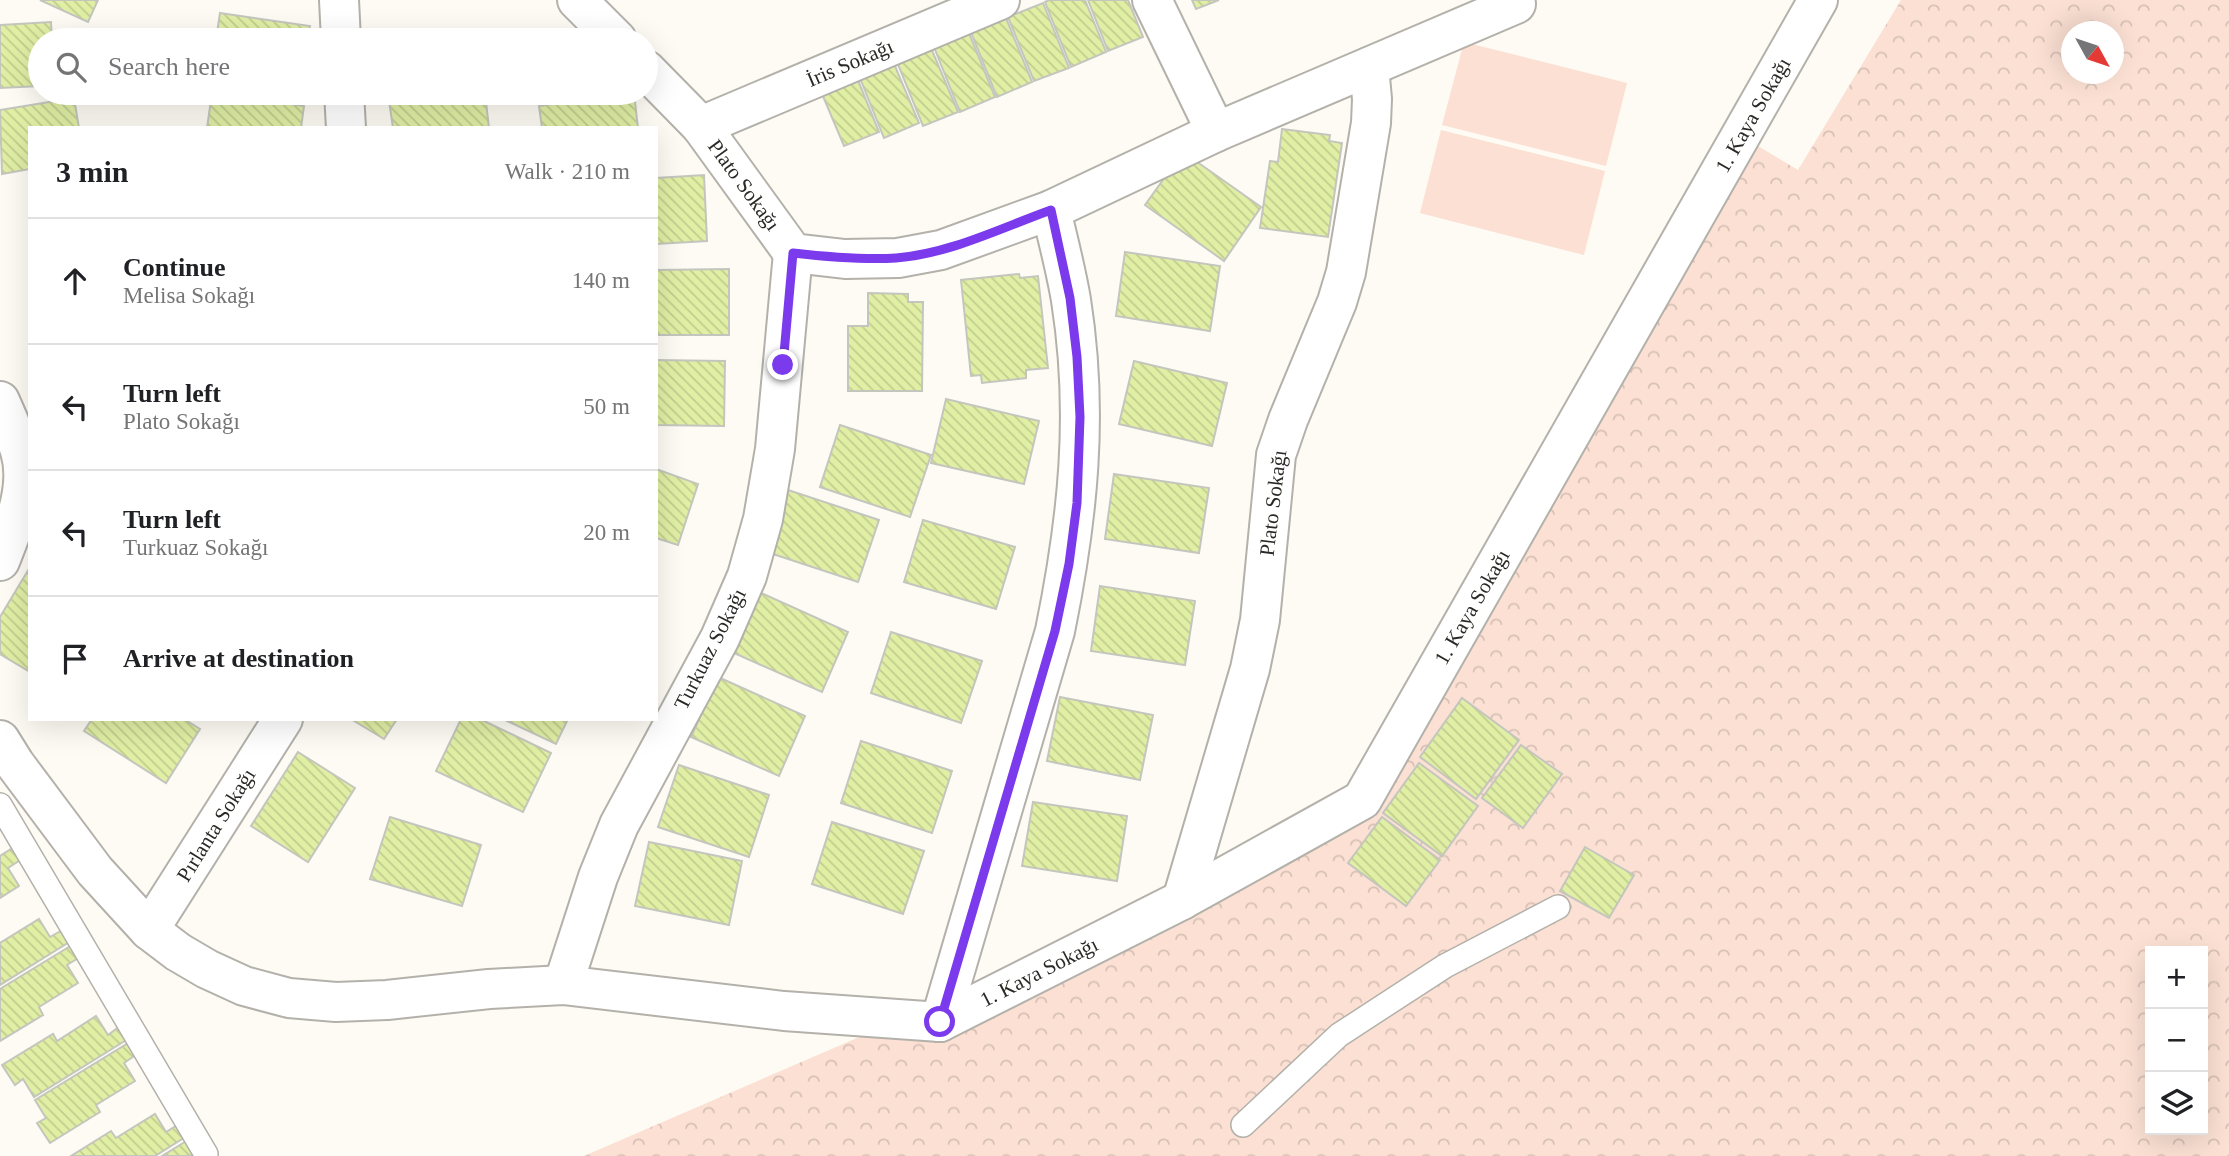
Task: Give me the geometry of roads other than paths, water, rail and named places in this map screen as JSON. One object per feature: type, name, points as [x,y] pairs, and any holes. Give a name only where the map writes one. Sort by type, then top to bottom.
[{"type":"street","points":[[339,0],[340,28]]},
{"type":"street","points":[[577,0],[605,28]]},
{"type":"street","name":"İris Sokağı","points":[[701,126],[1000,0]]},
{"type":"street","points":[[1152,0],[1216,132]]},
{"type":"street","name":"1. Kaya Sokağı","points":[[940,1022],[1182,900],[1362,800],[1818,0]]},
{"type":"street","name":"Plato Sokağı","points":[[658,82],[701,126],[793,253],[845,259],[898,258],[941,250],[1051,210],[1216,132],[1517,2]]},
{"type":"street","name":"Plato Sokağı","points":[[1182,900],[1250,669],[1260,620],[1276,455],[1346,272],[1371,123],[1369,68]]},
{"type":"street","points":[[345,105],[346,126]]},
{"type":"street","points":[[0,740],[95,871],[149,930],[178,952],[244,986],[289,998],[349,1002],[563,985],[785,1011],[940,1022],[1055,631],[1069,564],[1077,503],[1080,417],[1078,369],[1070,298],[1051,210]]},
{"type":"street","name":"Turkuaz Sokağı","points":[[563,985],[594,889],[619,825],[720,638],[747,576],[763,519],[775,450],[793,253]]},
{"type":"street","points":[[0,401],[21,453],[23,477],[13,529],[0,561]]},
{"type":"street","name":"Pırlanta Sokağı","points":[[149,930],[282,721]]},
{"type":"lane","points":[[0,805],[206,1154]]},
{"type":"lane","points":[[1243,1125],[1339,1035],[1445,966],[1558,908]]}]
